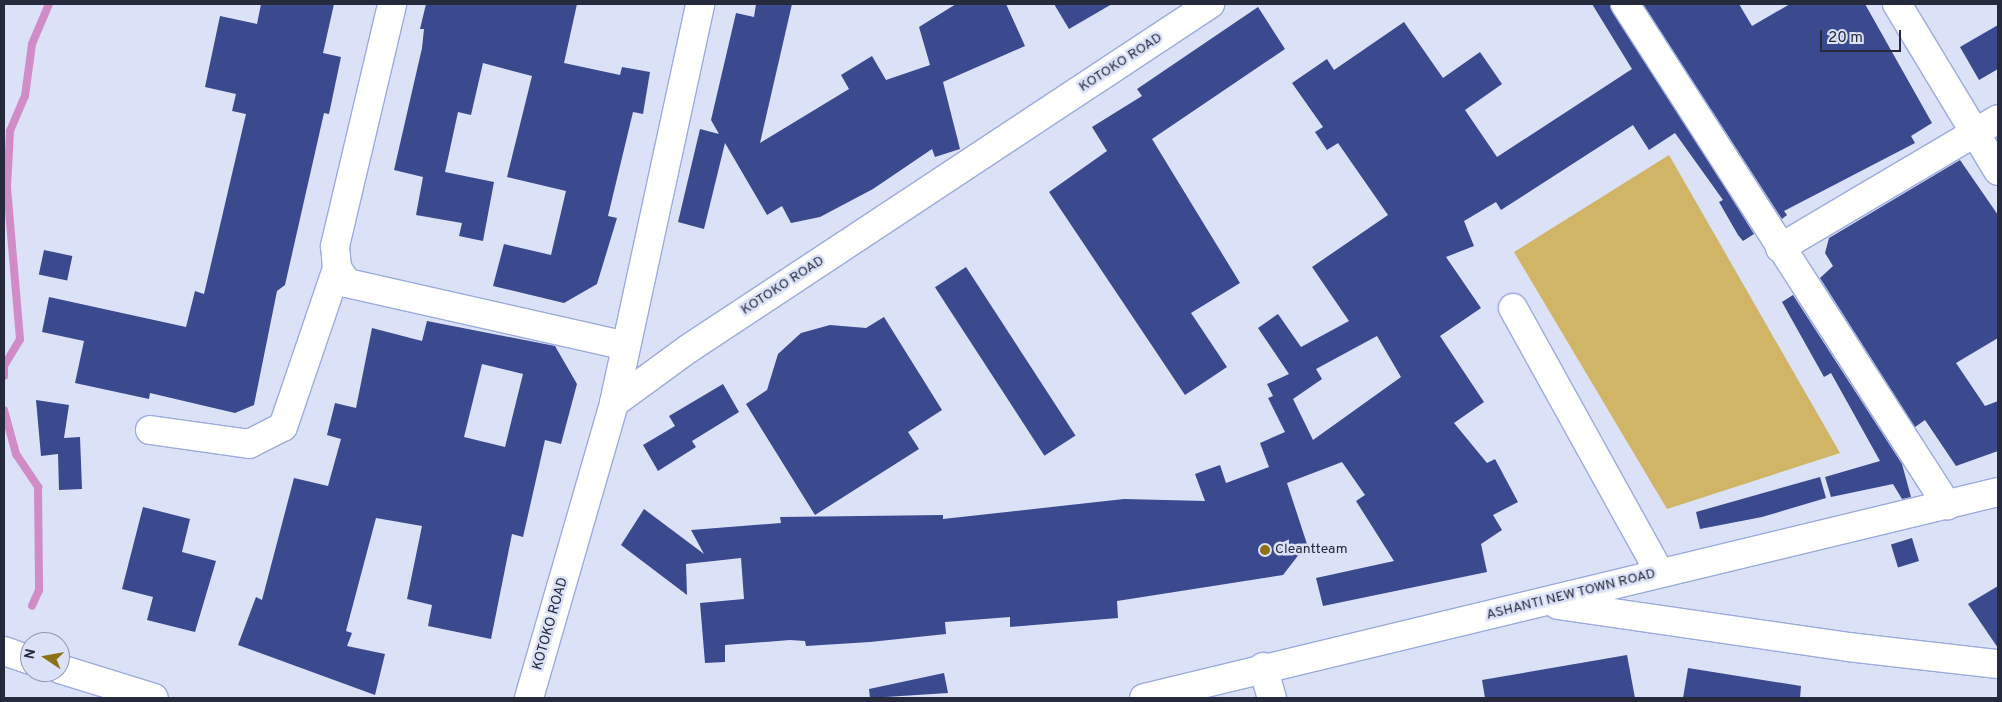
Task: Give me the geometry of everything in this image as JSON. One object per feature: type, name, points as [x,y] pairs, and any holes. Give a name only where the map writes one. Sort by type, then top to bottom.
[{"type":"street","points":[[150,430],[249,444],[283,427],[336,268],[335,246],[392,4]]},
{"type":"street","points":[[614,403],[700,4]]},
{"type":"street","name":"KOTOKO ROAD","points":[[529,698],[614,403],[688,348],[1210,4]]},
{"type":"street","points":[[1625,4],[1946,504]]},
{"type":"street","points":[[1897,4],[1973,135],[1998,171]]},
{"type":"street","points":[[1780,248],[1998,119]]},
{"type":"street","points":[[336,268],[348,284],[626,346]]},
{"type":"street","points":[[1513,308],[1660,574]]},
{"type":"street","name":"ASHANTI NEW TOWN ROAD","points":[[1144,698],[1263,667],[1544,603],[1998,492]]},
{"type":"street","points":[[1544,603],[1848,647],[1998,664]]},
{"type":"street","points":[[4,651],[20,657]]},
{"type":"street","points":[[1263,667],[1272,698]]},
{"type":"street","points":[[70,672],[154,698]]},
{"type":"shaded area","points":[[1669,155],[1840,453],[1667,509],[1514,252]]},
{"type":"building","points":[[261,4],[334,4],[323,53],[341,57],[329,114],[324,113],[285,285],[277,291],[254,405],[235,413],[150,393],[149,399],[75,383],[84,341],[42,332],[49,297],[186,327],[195,291],[204,294],[246,114],[232,111],[236,94],[205,87],[220,16],[257,24]]},
{"type":"building","points":[[426,4],[577,4],[564,63],[620,75],[622,67],[650,72],[643,114],[633,112],[608,216],[617,218],[597,284],[564,303],[493,286],[504,244],[551,255],[566,191],[507,177],[532,76],[483,63],[471,115],[458,112],[445,172],[494,182],[483,241],[459,236],[462,223],[416,215],[423,177],[394,170],[422,48],[424,29],[420,29]]},
{"type":"building","points":[[756,4],[792,4],[760,143],[849,89],[841,75],[872,56],[886,80],[930,65],[919,27],[956,4],[1006,4],[1025,46],[943,82],[960,149],[935,157],[932,149],[873,189],[820,217],[791,223],[782,206],[767,215],[725,143],[704,229],[678,222],[700,129],[719,134],[711,120],[736,13],[754,17]]},
{"type":"building","points":[[1054,4],[1112,4],[1069,29]]},
{"type":"building","points":[[1592,4],[1610,4],[1754,234],[1743,241],[1738,235],[1719,202],[1723,200],[1675,133],[1649,150],[1633,125],[1501,210],[1496,202],[1464,221],[1474,246],[1446,257],[1481,308],[1440,336],[1484,402],[1454,423],[1487,463],[1495,459],[1518,502],[1493,515],[1502,530],[1481,544],[1487,572],[1323,606],[1316,578],[1394,561],[1356,501],[1365,495],[1342,462],[1287,483],[1307,544],[1283,575],[1117,601],[1118,618],[1010,627],[1010,617],[945,622],[946,634],[870,642],[806,646],[805,641],[790,640],[725,645],[725,662],[705,663],[700,603],[744,599],[741,558],[686,564],[687,595],[621,545],[644,509],[704,554],[691,530],[781,523],[780,517],[943,515],[943,519],[1124,499],[1205,501],[1195,474],[1220,465],[1226,483],[1269,467],[1260,443],[1285,432],[1268,398],[1273,396],[1267,384],[1289,374],[1258,328],[1278,314],[1301,347],[1349,321],[1312,267],[1388,215],[1338,143],[1327,150],[1315,132],[1323,127],[1292,83],[1327,59],[1334,70],[1404,22],[1443,78],[1480,52],[1502,84],[1465,110],[1497,157],[1632,69]],"holes":[[[1377,336],[1401,377],[1313,440],[1293,399],[1322,379],[1316,369]]]},
{"type":"building","points":[[1643,4],[1739,4],[1752,26],[1790,4],[1865,4],[1932,123],[1911,136],[1915,143],[1784,211],[1787,215],[1782,219]]},
{"type":"building","points":[[1258,7],[1285,49],[1152,139],[1240,283],[1191,313],[1227,367],[1185,395],[1049,192],[1107,151],[1092,127],[1142,96],[1137,89]]},
{"type":"building","points":[[1998,25],[1998,69],[1979,80],[1960,47]]},
{"type":"building","points":[[1960,160],[1998,215],[1998,338],[1956,363],[1985,406],[1998,401],[1998,451],[1956,466],[1925,420],[1915,427],[1820,278],[1833,266],[1825,253],[1829,238]]},
{"type":"building","points":[[44,250],[72,256],[67,280],[39,274]]},
{"type":"building","points":[[966,267],[1075,436],[1044,456],[935,287]]},
{"type":"building","points":[[1793,295],[1902,464],[1911,497],[1902,499],[1893,484],[1831,497],[1825,477],[1880,461],[1831,373],[1824,377],[1782,302]]},
{"type":"building","points":[[884,317],[942,410],[908,432],[919,449],[815,515],[746,404],[767,390],[778,354],[801,333],[830,325],[866,328]]},
{"type":"building","points":[[427,321],[555,346],[577,384],[561,444],[545,440],[523,537],[512,534],[491,639],[428,626],[432,605],[407,599],[422,526],[376,518],[346,631],[352,633],[347,646],[385,654],[375,695],[238,645],[256,597],[262,600],[294,478],[328,486],[341,439],[327,435],[335,403],[356,408],[372,328],[422,341]],"holes":[[[482,364],[523,374],[505,447],[464,437]]]},
{"type":"building","points":[[723,384],[739,412],[692,441],[696,447],[658,471],[643,445],[675,426],[669,416]]},
{"type":"building","points":[[36,400],[69,405],[64,438],[80,437],[82,489],[59,490],[58,454],[41,456]]},
{"type":"building","points":[[1820,477],[1826,498],[1762,517],[1700,529],[1696,512]]},
{"type":"building","points":[[143,507],[190,519],[182,552],[216,561],[195,632],[147,620],[153,597],[122,589]]},
{"type":"building","points":[[1912,538],[1919,561],[1898,567],[1891,544]]},
{"type":"building","points":[[1998,586],[1998,648],[1968,604]]},
{"type":"building","points":[[1627,655],[1635,698],[1485,698],[1482,680]]},
{"type":"building","points":[[1688,668],[1801,686],[1800,698],[1683,698]]},
{"type":"building","points":[[944,673],[948,693],[870,698],[869,689]]},
{"type":"waterway","points":[[4,376],[4,366],[20,339],[7,187],[10,131],[25,96],[32,44],[49,4]]},
{"type":"waterway","points":[[4,410],[16,454],[38,487],[39,590],[32,606]]},
{"type":"place","name":"Cleantteam","points":[[1265,550]]}]
